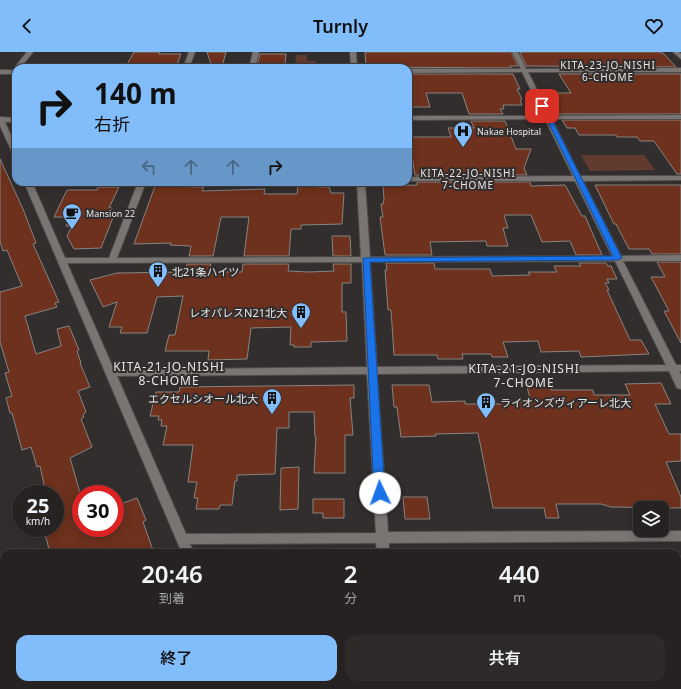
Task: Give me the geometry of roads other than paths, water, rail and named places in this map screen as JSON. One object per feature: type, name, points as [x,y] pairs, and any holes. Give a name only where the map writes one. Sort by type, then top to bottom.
[{"type":"street","points":[[21,64],[30,52]]},
{"type":"street","points":[[188,64],[192,52]]},
{"type":"street","points":[[253,64],[256,52]]},
{"type":"street","points":[[353,52],[354,64]]},
{"type":"street","points":[[515,52],[618,258],[677,368],[681,384]]},
{"type":"street","points":[[676,52],[681,57]]},
{"type":"street","points":[[412,71],[681,70]]},
{"type":"street","points":[[0,72],[12,71]]},
{"type":"street","points":[[412,118],[681,117]]},
{"type":"street","points":[[12,120],[0,119],[12,145]]},
{"type":"street","points":[[412,179],[681,178]]},
{"type":"street","points":[[30,186],[112,373],[186,549]]},
{"type":"street","points":[[112,261],[140,186]]},
{"type":"street","points":[[361,186],[383,549]]},
{"type":"street","points":[[62,262],[681,258]]},
{"type":"street","points":[[112,373],[372,372],[677,368]]},
{"type":"street","points":[[182,539],[681,536]]},
{"type":"place","name":"Nakae Hospital","points":[[463,148]]},
{"type":"place","name":"Mansion 22","points":[[72,230]]},
{"type":"place","name":"北21条ハイツ","points":[[158,288]]},
{"type":"place","name":"レオパレスN21北大","points":[[301,329]]},
{"type":"place","name":"エクセルシオール北大","points":[[272,415]]},
{"type":"place","name":"ライオンズヴィアーレ北大","points":[[486,419]]},
{"type":"district","name":"KITA-23-JO-NISHI 6-CHOME","points":[[608,70]]},
{"type":"district","name":"KITA-22-JO-NISHI 7-CHOME","points":[[468,178]]},
{"type":"district","name":"KITA-21-JO-NISHI 8-CHOME","points":[[169,373]]},
{"type":"district","name":"KITA-21-JO-NISHI 7-CHOME","points":[[524,375]]}]
